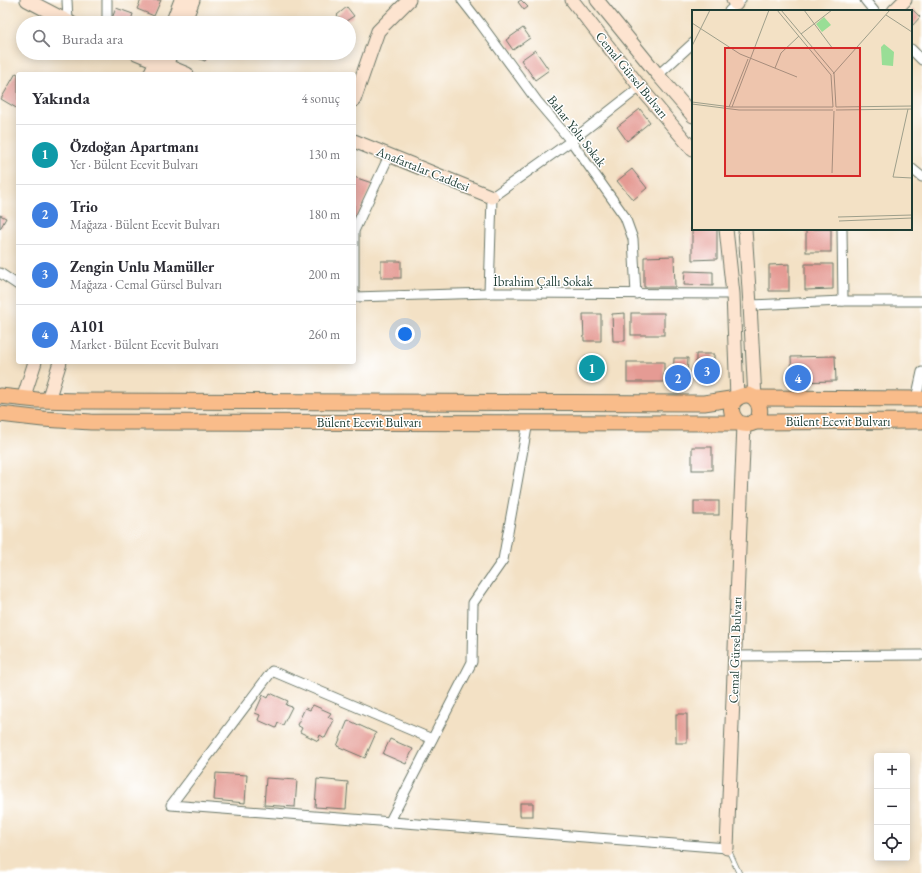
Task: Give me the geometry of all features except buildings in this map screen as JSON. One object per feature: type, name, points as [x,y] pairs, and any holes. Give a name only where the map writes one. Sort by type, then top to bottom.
[{"type":"main road","points":[[0,396],[48,400],[704,402],[737,398],[746,395],[754,398],[758,402],[760,411],[757,419],[745,423],[732,416],[731,411],[737,398]]},
{"type":"main road","name":"Bülent Ecevit Bulvarı","points":[[754,398],[919,399]]},
{"type":"main road","name":"Bülent Ecevit Bulvarı","points":[[0,414],[43,419],[91,422],[745,423],[922,421]]},
{"type":"street","points":[[27,0],[58,16]]},
{"type":"street","points":[[67,0],[69,16]]},
{"type":"street","points":[[107,0],[108,16]]},
{"type":"street","points":[[175,16],[181,0]]},
{"type":"street","points":[[187,16],[193,0]]},
{"type":"street","points":[[356,94],[378,31],[409,0]]},
{"type":"street","name":"Bahar Yolu Sokak","points":[[462,0],[480,22],[537,101],[571,140],[625,217],[633,239],[636,294]]},
{"type":"street","name":"Cemal Gürsel Bulvarı","points":[[572,0],[640,87],[692,149]]},
{"type":"street","name":"Cemal Gürsel Bulvarı","points":[[596,0],[692,115]]},
{"type":"street","points":[[865,0],[873,10]]},
{"type":"street","points":[[895,10],[905,0]]},
{"type":"street","points":[[658,75],[692,44]]},
{"type":"street","points":[[912,50],[922,60]]},
{"type":"street","points":[[152,72],[161,63],[182,72]]},
{"type":"street","points":[[490,293],[492,197],[571,140],[640,87]]},
{"type":"street","name":"Anafartalar Caddesi","points":[[356,142],[492,197]]},
{"type":"street","points":[[356,227],[389,156]]},
{"type":"street","points":[[912,169],[922,177]]},
{"type":"street","points":[[726,230],[733,294],[737,398]]},
{"type":"street","points":[[745,230],[754,398]]},
{"type":"street","points":[[842,230],[843,301]]},
{"type":"street","points":[[0,272],[16,284]]},
{"type":"street","name":"İbrahim Çallı Sokak","points":[[356,297],[490,293],[733,294]]},
{"type":"street","points":[[750,305],[843,301],[922,301]]},
{"type":"street","points":[[23,399],[34,364]]},
{"type":"street","points":[[48,400],[59,364]]},
{"type":"street","points":[[919,399],[922,372]]},
{"type":"street","points":[[389,823],[472,662],[473,604],[503,560],[528,422]]},
{"type":"street","name":"Cemal Gürsel Bulvarı","points":[[727,848],[745,423]]},
{"type":"street","points":[[734,656],[922,654]]},
{"type":"street","points":[[432,738],[272,671],[171,805],[727,848]]},
{"type":"lane","name":"Cemal Gürsel Bulvarı","points":[[727,848],[739,873]]},
{"type":"place","name":"Özdoğan Apartmanı","points":[[592,368]]},
{"type":"place","name":"Zengin Unlu Mamüller","points":[[707,371]]},
{"type":"place","name":"Trio","points":[[678,378]]},
{"type":"place","name":"A101","points":[[798,378]]}]
